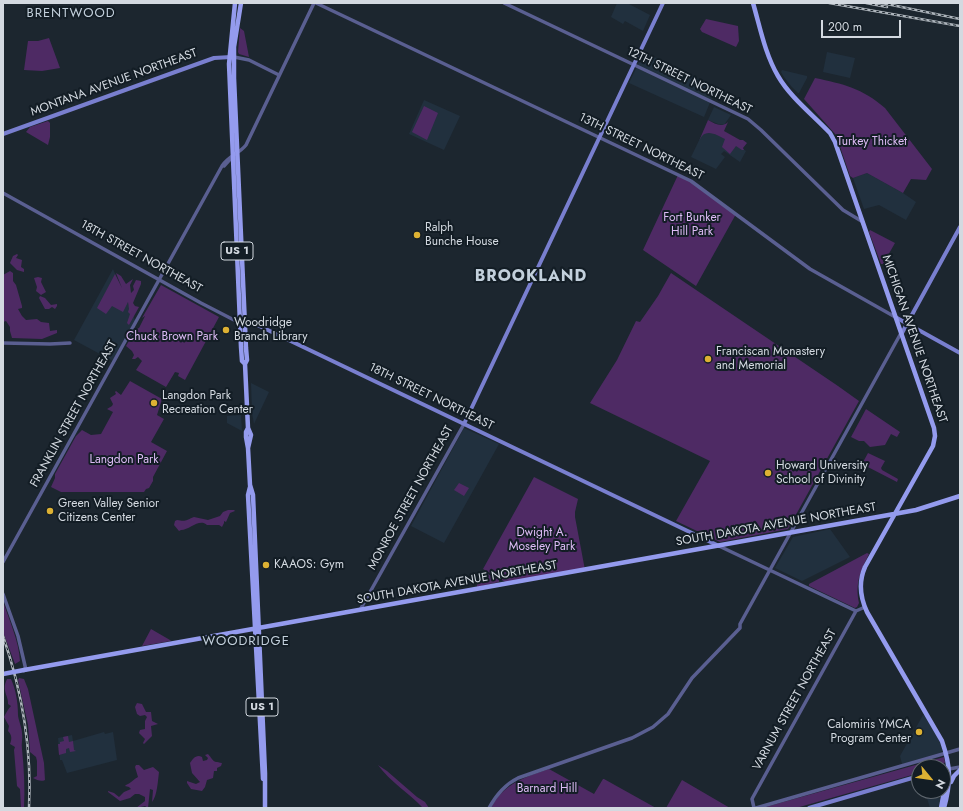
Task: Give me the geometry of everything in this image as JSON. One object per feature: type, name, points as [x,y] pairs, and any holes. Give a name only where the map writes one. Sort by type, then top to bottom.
[{"type":"main road","points":[[236,3],[241,3]]},
{"type":"main road","name":"US 1","points":[[236,3],[232,57],[238,153],[243,321]]},
{"type":"main road","name":"US 1","points":[[241,3],[232,57],[229,64],[233,166],[247,360],[245,364],[248,428],[251,437],[248,448],[250,486],[248,495],[257,629],[262,774],[265,808]]},
{"type":"main road","name":"MONROE STREET NORTHEAST","points":[[464,424],[663,3]]},
{"type":"main road","name":"MICHIGAN AVENUE NORTHEAST","points":[[753,3],[771,60],[782,81],[833,138],[934,426],[935,436],[933,446],[863,571],[860,588],[864,607],[935,728],[946,753],[946,759]]},
{"type":"main road","name":"MONTANA AVENUE NORTHEAST","points":[[3,134],[214,58],[232,57]]},
{"type":"main road","points":[[226,164],[233,166]]},
{"type":"main road","points":[[902,332],[960,227]]},
{"type":"main road","name":"13TH STREET NORTHEAST","points":[[897,318],[960,352]]},
{"type":"main road","name":"18TH STREET NORTHEAST","points":[[243,321],[251,322],[719,546]]},
{"type":"main road","name":"SOUTH DAKOTA AVENUE NORTHEAST","points":[[3,674],[916,510],[960,496]]},
{"type":"main road","points":[[951,780],[960,770]]},
{"type":"main road","points":[[809,808],[911,778]]},
{"type":"street","name":"FRANKLIN STREET NORTHEAST","points":[[3,562],[220,171],[227,160],[238,153],[246,145],[315,3]]},
{"type":"street","name":"13TH STREET NORTHEAST","points":[[315,3],[694,183],[810,269],[897,318]]},
{"type":"street","name":"12TH STREET NORTHEAST","points":[[504,3],[748,119],[844,210],[863,222]]},
{"type":"street","points":[[232,57],[249,60],[279,75]]},
{"type":"street","name":"FRANKLIN STREET NORTHEAST","points":[[220,171],[233,156]]},
{"type":"street","name":"18TH STREET NORTHEAST","points":[[3,193],[234,320],[243,321]]},
{"type":"street","points":[[489,808],[498,793],[511,782],[524,775],[632,738],[656,724],[671,710],[692,678],[740,628],[740,624],[902,332]]},
{"type":"street","points":[[3,343],[70,343]]},
{"type":"street","name":"MONROE STREET NORTHEAST","points":[[360,610],[464,424]]},
{"type":"street","name":"18TH STREET NORTHEAST","points":[[719,546],[856,611]]},
{"type":"street","points":[[3,594],[17,633],[25,670]]},
{"type":"street","points":[[856,611],[864,607]]},
{"type":"street","name":"VARNUM STREET NORTHEAST","points":[[755,808],[752,799],[753,797],[856,611]]},
{"type":"street","points":[[755,808],[960,749]]},
{"type":"shaded area","points":[[617,3],[627,3],[650,15],[643,31],[625,21],[623,24],[611,17]]},
{"type":"shaded area","points":[[644,52],[716,88],[704,117],[629,83]]},
{"type":"shaded area","points":[[827,52],[855,58],[850,78],[823,72]]},
{"type":"shaded area","points":[[782,70],[807,76],[799,93],[784,77],[781,72]]},
{"type":"shaded area","points":[[424,100],[460,116],[444,150],[409,134]]},
{"type":"shaded area","points":[[714,107],[731,115],[724,125],[708,120]]},
{"type":"shaded area","points":[[707,124],[734,137],[745,145],[742,148],[746,151],[740,162],[724,151],[721,154],[725,157],[716,169],[691,157]]},
{"type":"shaded area","points":[[867,173],[916,202],[906,220],[879,205],[864,209],[853,178]]},
{"type":"shaded area","points":[[113,269],[135,320],[113,361],[74,340]]},
{"type":"shaded area","points":[[251,383],[269,392],[254,424],[252,413]]},
{"type":"shaded area","points":[[241,415],[242,431],[227,423],[227,416]]},
{"type":"shaded area","points":[[464,428],[499,444],[444,543],[411,526]]},
{"type":"shaded area","points":[[830,529],[850,557],[802,581],[775,568],[793,537]]},
{"type":"shaded area","points":[[923,715],[926,716],[938,737],[942,751],[940,753],[919,759],[911,759],[911,761],[902,764],[900,756]]},
{"type":"shaded area","points":[[104,732],[105,734],[113,732],[117,760],[67,773],[62,760],[60,760],[58,738],[72,735],[73,741]]},
{"type":"shaded area","points":[[927,799],[942,799],[940,808],[930,808]]},
{"type":"green space","points":[[706,19],[738,26],[739,41],[736,47],[702,32],[700,29]]},
{"type":"green space","points":[[240,28],[244,31],[249,57],[239,54],[238,52]]},
{"type":"green space","points":[[49,38],[60,68],[42,71],[24,70],[28,41],[38,41]]},
{"type":"green space","name":"Turkey Thicket","points":[[815,78],[835,82],[860,91],[877,101],[885,108],[932,169],[926,180],[911,179],[903,193],[867,173],[853,178],[850,176],[836,135],[804,99]]},
{"type":"green space","points":[[424,106],[438,113],[427,140],[412,132]]},
{"type":"green space","points":[[708,120],[721,125],[728,122],[724,131],[747,143],[743,148],[744,150],[736,146],[730,154],[722,147],[725,139],[710,133],[704,134],[699,141]]},
{"type":"green space","points":[[48,121],[50,123],[50,137],[48,145],[26,132],[30,127]]},
{"type":"green space","name":"Fort Bunker Hill Park","points":[[678,175],[694,183],[736,214],[696,286],[643,250]]},
{"type":"green space","points":[[870,230],[895,243],[883,264],[881,264],[869,232]]},
{"type":"green space","points":[[18,255],[16,258],[22,260],[21,267],[24,269],[24,272],[17,270],[10,263],[13,256]]},
{"type":"green space","points":[[10,271],[13,273],[13,281],[16,285],[22,306],[22,308],[18,309],[22,316],[26,320],[37,319],[41,322],[49,323],[50,331],[57,330],[57,333],[42,339],[12,338],[10,327],[6,321],[3,322],[3,275]]},
{"type":"green space","points":[[116,273],[121,276],[126,284],[133,279],[130,285],[131,293],[134,290],[133,286],[136,280],[141,281],[133,303],[135,306],[139,307],[129,325],[127,323],[130,314],[128,312],[128,302],[123,312],[112,306],[106,314],[97,308],[115,274],[122,288]]},
{"type":"green space","points":[[671,273],[859,401],[788,529],[720,542],[676,521],[710,461],[590,403],[617,360],[636,321],[640,322],[658,296]]},
{"type":"green space","points":[[34,278],[42,278],[41,282],[46,292],[41,295],[36,291],[37,287]]},
{"type":"green space","name":"Chuck Brown Park","points":[[161,285],[219,317],[185,380],[178,376],[179,373],[175,372],[166,387],[136,370],[142,361],[138,357],[132,359],[134,355],[126,346],[136,329],[139,328],[145,316],[142,318]]},
{"type":"green space","points":[[40,296],[45,298],[51,305],[57,304],[55,309],[52,307],[45,309],[39,298]]},
{"type":"green space","name":"Langdon Park","points":[[130,381],[162,399],[157,415],[164,419],[151,442],[167,451],[153,477],[153,481],[149,488],[144,492],[61,492],[51,487],[55,474],[76,436],[82,430],[91,435],[101,434],[113,412],[107,409],[113,404],[110,398],[116,394],[116,391],[121,395]]},
{"type":"green space","points":[[866,409],[900,432],[897,437],[891,434],[885,445],[870,447],[864,441],[859,441],[851,437]]},
{"type":"green space","points":[[868,453],[885,461],[881,468],[882,470],[898,479],[897,482],[862,464]]},
{"type":"green space","name":"Dwight A. Moseley Park","points":[[534,477],[578,499],[575,517],[585,570],[509,584],[483,569]]},
{"type":"green space","points":[[459,483],[469,488],[464,496],[454,490]]},
{"type":"green space","points":[[228,510],[235,511],[230,513],[226,522],[224,521],[222,527],[219,525],[207,525],[201,523],[179,531],[174,525],[175,521],[177,520],[184,521],[194,517],[208,520],[220,516],[223,512]]},
{"type":"green space","points":[[867,553],[869,554],[858,583],[859,603],[857,607],[855,608],[809,586],[809,584]]},
{"type":"green space","points":[[484,572],[499,580],[499,582],[477,587]]},
{"type":"green space","points":[[3,601],[16,638],[19,653],[20,661],[15,664],[3,632]]},
{"type":"green space","points":[[151,629],[170,640],[171,641],[142,646]]},
{"type":"green space","points":[[19,678],[24,679],[28,689],[44,763],[44,781],[33,778],[37,776],[37,761],[36,757],[30,752],[28,725],[18,680]]},
{"type":"green space","points":[[7,679],[11,679],[14,688],[18,717],[22,731],[24,808],[21,808],[20,789],[17,786],[15,747],[10,744],[11,737],[8,731],[9,726],[4,717],[11,706],[8,704],[5,690],[5,683]]},
{"type":"green space","points":[[137,703],[142,704],[146,712],[151,712],[152,721],[158,724],[151,726],[152,736],[144,744],[145,739],[139,733],[140,730],[145,729],[145,721],[147,717],[145,715],[140,716],[137,714],[135,707]]},
{"type":"green space","points":[[68,736],[69,742],[73,741],[74,750],[76,751],[70,752],[69,748],[66,749],[66,753],[59,755],[58,744],[64,741],[63,737]]},
{"type":"green space","points":[[208,754],[214,761],[222,763],[221,766],[217,768],[217,771],[214,771],[213,778],[207,780],[202,791],[191,789],[187,781],[196,784],[200,782],[192,773],[190,763],[195,757],[198,756],[202,757],[203,761],[207,760],[208,758],[205,755]]},
{"type":"green space","points":[[136,765],[139,765],[144,770],[153,767],[159,772],[156,792],[152,802],[153,790],[150,789],[148,808],[145,806],[136,808],[145,801],[145,797],[139,794],[135,794],[130,798],[120,801],[108,792],[114,793],[119,797],[124,792],[131,789],[125,786],[138,777],[135,767]]},
{"type":"green space","points":[[378,765],[425,802],[429,808],[423,808],[388,777]]},
{"type":"green space","points":[[911,766],[911,775],[796,808],[762,808]]},
{"type":"green space","name":"Barnard Hill","points":[[549,769],[594,794],[604,779],[656,808],[491,808],[508,787],[516,782]]},
{"type":"green space","points":[[682,780],[730,808],[666,808]]},
{"type":"railway","points":[[829,3],[960,26]]},
{"type":"railway","points":[[866,3],[887,7]]},
{"type":"railway","points":[[882,3],[960,19]]},
{"type":"railway","points":[[3,636],[16,678],[24,721],[29,764],[29,808]]},
{"type":"place","name":"Ralph Bunche House","points":[[417,235]]},
{"type":"place","name":"Woodridge Branch Library","points":[[226,330]]},
{"type":"place","name":"Franciscan Monastery and Memorial","points":[[708,359]]},
{"type":"place","name":"Langdon Park Recreation Center","points":[[154,403]]},
{"type":"place","name":"Howard University School of Divinity","points":[[768,473]]},
{"type":"place","name":"Green Valley Senior Citizens Center","points":[[50,511]]},
{"type":"place","name":"KAAOS: Gym","points":[[266,565]]},
{"type":"place","name":"Calomiris YMCA Program Center","points":[[919,732]]},
{"type":"district","name":"BRENTWOOD","points":[[71,14]]},
{"type":"district","name":"BROOKLAND","points":[[531,277]]},
{"type":"district","name":"WOODRIDGE","points":[[246,642]]}]
